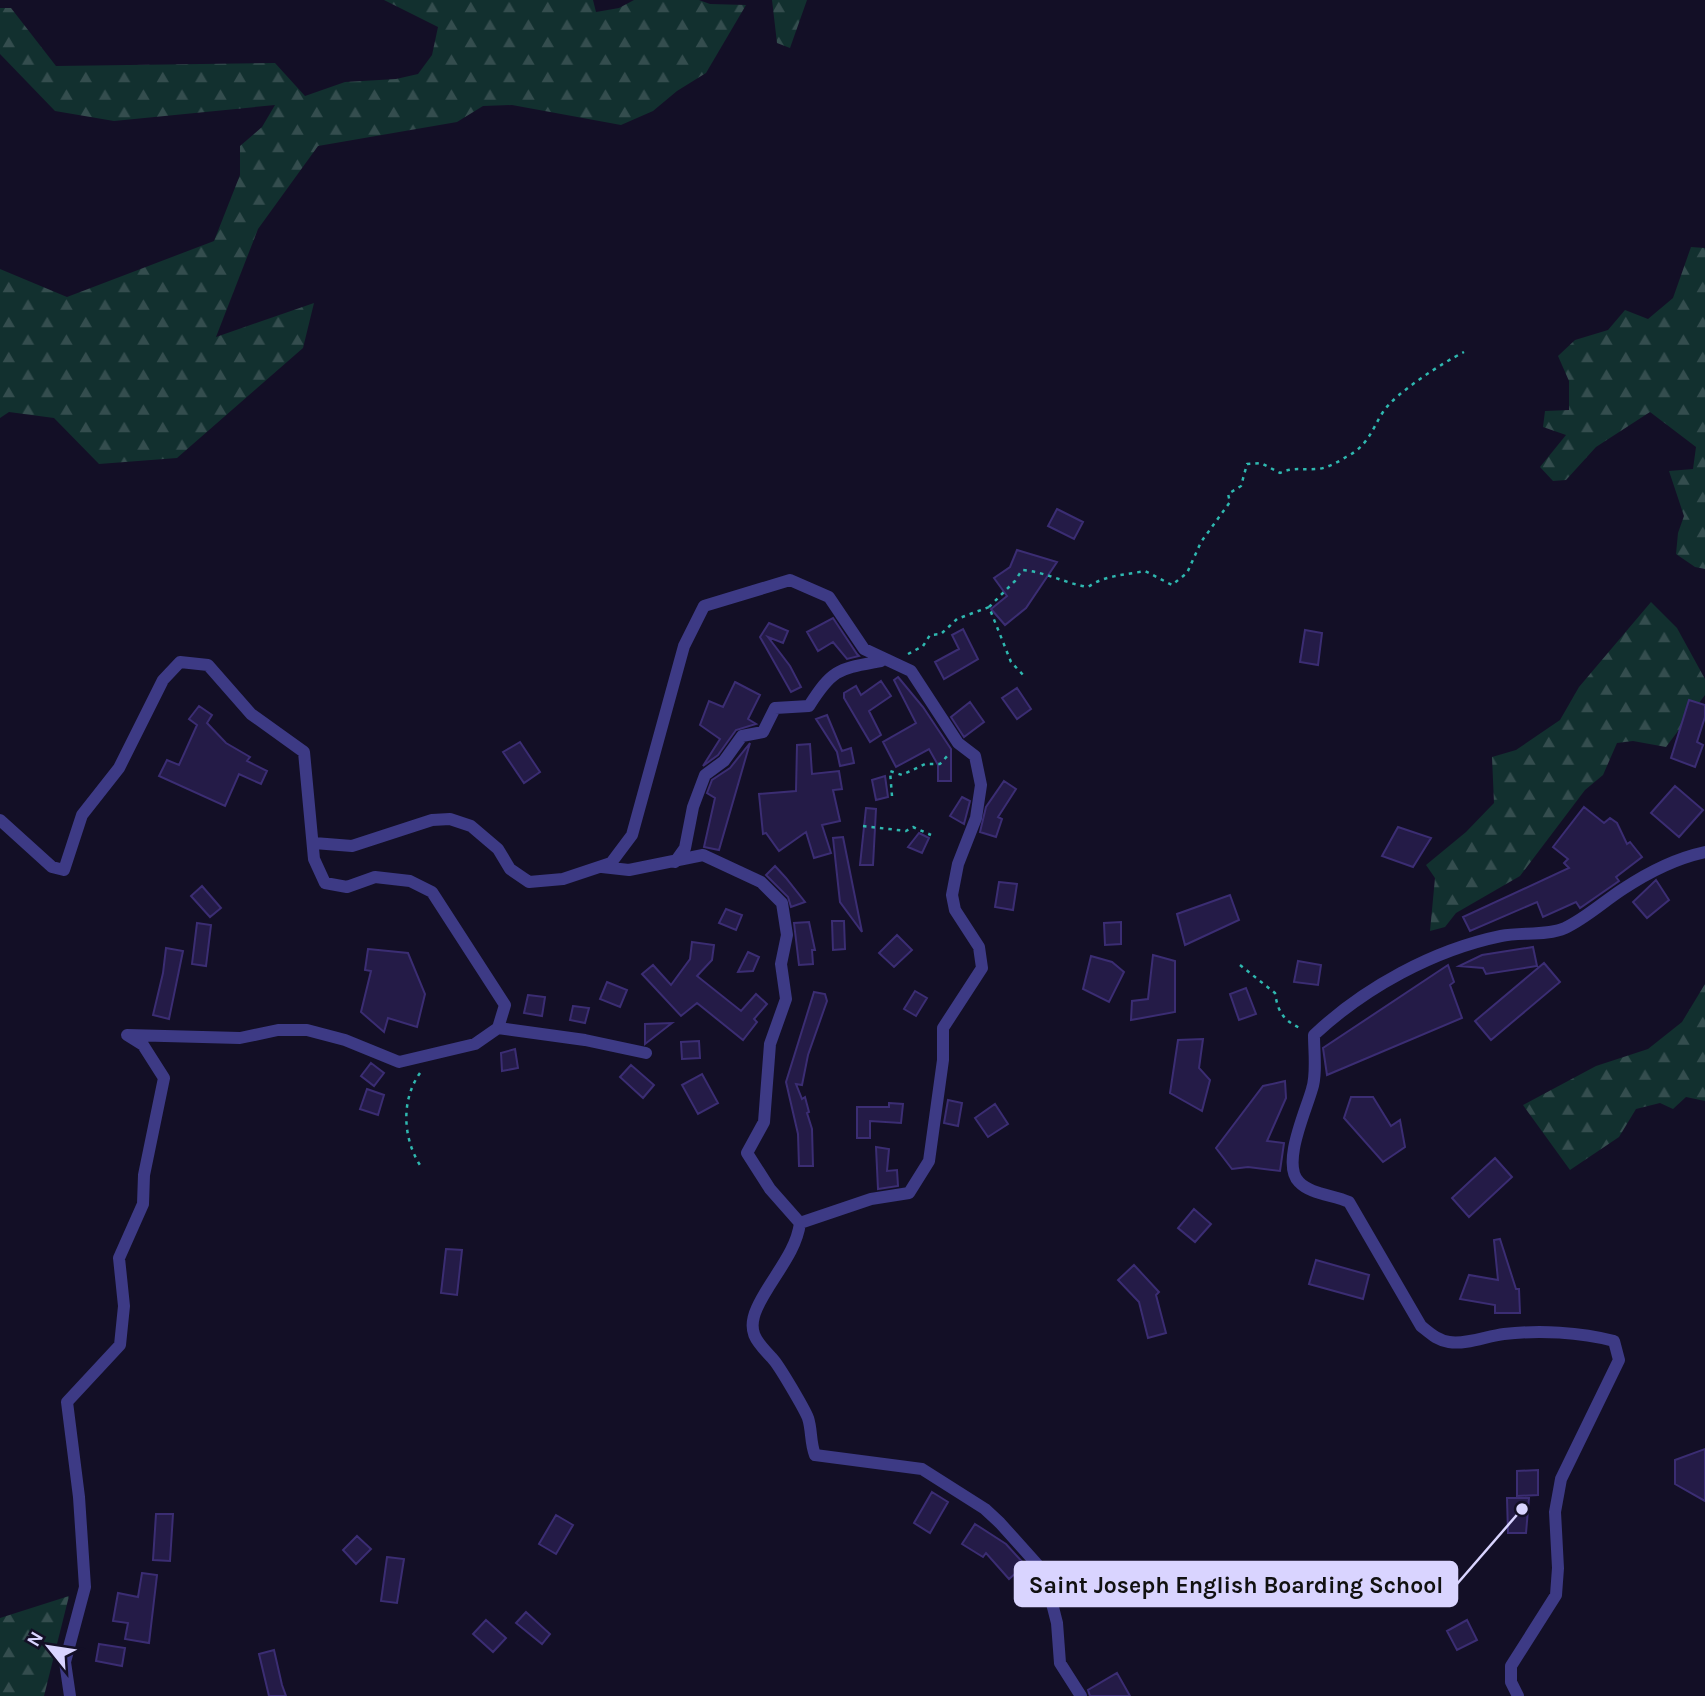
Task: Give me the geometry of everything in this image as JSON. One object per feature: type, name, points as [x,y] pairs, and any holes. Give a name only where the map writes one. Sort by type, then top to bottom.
[{"type":"street","points":[[313,843],[352,846],[432,820],[450,819],[471,827],[498,849],[510,869],[529,882],[563,879],[611,863],[632,835],[684,646],[704,606],[790,580],[829,597],[864,649],[911,671],[958,743],[975,755],[981,785],[976,818],[958,864],[952,895],[955,910],[979,947],[982,968],[943,1028],[943,1060],[929,1161],[909,1193],[871,1199],[800,1223]]},
{"type":"street","points":[[0,820],[52,867],[64,870],[82,815],[119,768],[163,680],[180,662],[208,665],[251,714],[304,752],[314,859],[325,883],[347,887],[375,877],[410,881],[432,892],[505,1005],[498,1028],[475,1044],[399,1062],[345,1040],[307,1030],[278,1030],[240,1038],[127,1035],[143,1045],[164,1079],[144,1175],[143,1204],[119,1258],[124,1306],[120,1345],[67,1402],[79,1497],[85,1587],[65,1662],[70,1696]]},
{"type":"street","points":[[675,862],[685,848],[693,807],[705,775],[724,761],[742,736],[763,732],[775,708],[809,706],[826,679],[843,668],[887,662]]},
{"type":"street","points":[[1518,1696],[1511,1682],[1511,1666],[1556,1595],[1558,1568],[1555,1512],[1562,1479],[1619,1360],[1618,1349],[1614,1341],[1544,1333],[1505,1334],[1453,1343],[1437,1339],[1421,1326],[1349,1202],[1307,1189],[1296,1180],[1291,1165],[1305,1104],[1313,1088],[1314,1035],[1332,1018],[1402,971],[1500,936],[1562,929],[1600,908],[1623,889],[1685,856],[1705,852]]},
{"type":"street","points":[[598,867],[629,870],[703,855],[761,882],[782,903],[787,935],[781,964],[786,999],[770,1044],[764,1122],[747,1153],[770,1189],[800,1223],[798,1242],[785,1257],[756,1309],[753,1328],[758,1346],[773,1359],[808,1418],[809,1438],[815,1455],[922,1469],[985,1509],[1000,1523],[1044,1572],[1057,1623],[1060,1663],[1081,1696]]},
{"type":"street","points":[[498,1028],[585,1040],[646,1053]]},
{"type":"path","points":[[887,662],[923,646],[930,635],[941,634],[957,619],[989,607],[1022,570],[1047,572],[1070,584],[1088,587],[1101,578],[1119,578],[1145,571],[1172,585],[1187,573],[1201,542],[1230,502],[1228,494],[1241,486],[1247,464],[1261,463],[1280,473],[1291,468],[1319,469],[1346,457],[1374,432],[1383,411],[1395,400],[1437,365],[1464,352]]},
{"type":"path","points":[[989,607],[1011,662],[1025,677]]},
{"type":"path","points":[[892,796],[890,771],[902,775],[925,764],[940,764],[958,743]]},
{"type":"path","points":[[863,826],[906,831],[913,827],[931,835]]},
{"type":"path","points":[[1240,965],[1275,993],[1277,1008],[1287,1024],[1314,1035]]},
{"type":"path","points":[[422,1168],[412,1154],[407,1103],[416,1080],[435,1054]]},
{"type":"green space","points":[[384,0],[593,0],[596,12],[619,8],[634,0],[699,0],[710,4],[746,5],[706,73],[677,91],[653,111],[621,125],[512,105],[483,106],[457,122],[318,146],[258,229],[216,337],[314,303],[303,348],[177,458],[99,464],[54,418],[9,412],[0,418],[0,269],[67,297],[214,241],[240,175],[240,146],[262,127],[275,105],[114,121],[55,111],[0,54],[0,8],[11,8],[56,66],[275,63],[305,96],[345,82],[396,79],[418,74],[432,55],[438,27]]},
{"type":"green space","points":[[772,0],[807,0],[790,48],[777,43]]},
{"type":"green space","points":[[1691,247],[1705,248],[1705,569],[1695,567],[1676,554],[1678,533],[1684,516],[1669,471],[1693,469],[1696,447],[1650,412],[1596,447],[1566,480],[1553,481],[1540,467],[1566,435],[1543,427],[1545,411],[1569,410],[1569,381],[1558,356],[1575,340],[1608,330],[1625,310],[1648,319],[1673,298]]},
{"type":"green space","points":[[1651,602],[1677,628],[1705,679],[1705,695],[1666,747],[1633,741],[1617,743],[1603,775],[1585,790],[1520,876],[1456,913],[1445,927],[1430,931],[1435,878],[1426,865],[1466,832],[1494,803],[1492,757],[1516,750],[1560,720],[1579,687]]},
{"type":"green space","points":[[1705,984],[1705,1101],[1686,1097],[1673,1109],[1660,1103],[1636,1109],[1619,1137],[1570,1170],[1523,1105],[1596,1066],[1648,1049],[1682,1022]]},
{"type":"green space","points":[[69,1596],[44,1696],[0,1696],[0,1618]]},
{"type":"building","points":[[1057,509],[1083,522],[1074,539],[1048,526]]},
{"type":"building","points":[[1017,550],[1057,562],[1026,608],[1005,625],[991,609],[1007,596],[994,578],[1010,567]]},
{"type":"building","points":[[833,618],[859,656],[847,659],[833,642],[818,651],[807,632]]},
{"type":"building","points":[[769,623],[788,631],[783,643],[768,637],[790,666],[801,687],[791,692],[760,637]]},
{"type":"building","points":[[963,629],[978,659],[944,679],[935,662],[959,649],[952,635]]},
{"type":"building","points":[[1305,630],[1322,633],[1318,665],[1300,662]]},
{"type":"building","points":[[898,677],[923,707],[951,749],[951,781],[938,781],[938,765],[929,749],[896,767],[883,742],[916,723],[894,680]]},
{"type":"building","points":[[881,681],[891,696],[869,711],[881,735],[870,742],[844,698],[844,693],[856,686],[861,695]]},
{"type":"building","points":[[735,682],[760,695],[748,719],[756,724],[736,730],[718,755],[703,766],[720,739],[700,725],[709,701],[723,707]]},
{"type":"building","points":[[1017,688],[1031,709],[1017,719],[1002,698]]},
{"type":"building","points":[[1689,700],[1705,705],[1705,717],[1697,742],[1703,745],[1695,767],[1671,758]]},
{"type":"building","points":[[970,702],[984,722],[964,737],[951,717]]},
{"type":"building","points":[[199,706],[212,715],[207,723],[226,743],[250,757],[247,761],[267,771],[261,784],[239,774],[225,806],[159,776],[167,760],[179,765],[197,725],[189,719]]},
{"type":"building","points":[[827,715],[842,751],[851,748],[854,763],[840,766],[837,752],[816,719]]},
{"type":"building","points":[[520,742],[540,772],[524,783],[503,752]]},
{"type":"building","points":[[750,743],[719,850],[704,847],[715,798],[707,793],[712,780],[730,768]]},
{"type":"building","points":[[810,744],[812,774],[839,771],[842,789],[833,790],[840,821],[822,825],[831,853],[814,858],[806,832],[779,851],[766,833],[763,834],[759,794],[796,791],[797,745]]},
{"type":"building","points":[[885,776],[888,797],[876,800],[872,780]]},
{"type":"building","points":[[1004,781],[1016,789],[998,817],[1002,819],[996,837],[980,832],[986,807]]},
{"type":"building","points":[[1675,786],[1703,810],[1679,837],[1651,813]]},
{"type":"building","points":[[962,797],[970,801],[964,824],[950,816]]},
{"type":"building","points":[[1584,807],[1604,823],[1610,818],[1617,823],[1627,844],[1630,842],[1642,857],[1616,877],[1619,881],[1580,908],[1576,902],[1543,917],[1537,902],[1470,931],[1463,917],[1569,868],[1564,863],[1568,859],[1553,847]]},
{"type":"building","points":[[866,808],[876,809],[873,865],[860,865]]},
{"type":"building","points":[[1398,827],[1431,838],[1413,867],[1382,856]]},
{"type":"building","points":[[919,833],[929,838],[922,853],[908,847]]},
{"type":"building","points":[[843,837],[862,932],[840,902],[833,838]]},
{"type":"building","points":[[775,866],[805,902],[791,907],[788,897],[766,875]]},
{"type":"building","points":[[1656,880],[1669,900],[1647,918],[1633,902]]},
{"type":"building","points":[[999,882],[1017,884],[1013,910],[995,907]]},
{"type":"building","points":[[202,886],[221,908],[210,917],[191,896]]},
{"type":"building","points":[[1230,895],[1239,920],[1185,945],[1177,914]]},
{"type":"building","points":[[726,909],[742,915],[736,930],[719,923]]},
{"type":"building","points":[[832,921],[844,921],[845,949],[833,950]]},
{"type":"building","points":[[809,922],[815,950],[812,950],[813,964],[799,965],[794,923]]},
{"type":"building","points":[[1121,922],[1121,944],[1105,945],[1104,923]]},
{"type":"building","points":[[197,923],[211,925],[206,966],[192,964]]},
{"type":"building","points":[[897,935],[912,950],[894,967],[879,953]]},
{"type":"building","points":[[692,942],[714,945],[712,960],[697,976],[741,1011],[756,994],[767,1004],[754,1019],[757,1022],[743,1040],[697,1003],[681,1016],[642,974],[653,965],[671,985],[690,959]]},
{"type":"building","points":[[1533,947],[1537,966],[1486,974],[1483,968],[1459,966],[1482,955]]},
{"type":"building","points":[[166,948],[183,951],[169,1019],[153,1015]]},
{"type":"building","points":[[368,949],[408,953],[425,994],[417,1027],[388,1018],[384,1032],[361,1012],[371,971],[365,970]]},
{"type":"building","points":[[748,952],[759,957],[753,971],[738,972]]},
{"type":"building","points":[[1153,955],[1175,961],[1175,1012],[1131,1020],[1132,1001],[1148,999]]},
{"type":"building","points":[[1091,956],[1112,962],[1124,972],[1109,1002],[1083,989]]},
{"type":"building","points":[[1298,961],[1321,965],[1318,985],[1294,982]]},
{"type":"building","points":[[1544,963],[1560,982],[1491,1040],[1475,1021]]},
{"type":"building","points":[[1448,965],[1454,982],[1450,985],[1462,1018],[1327,1075],[1323,1048]]},
{"type":"building","points":[[607,982],[627,990],[620,1007],[600,999]]},
{"type":"building","points":[[1246,988],[1256,1014],[1239,1020],[1230,994]]},
{"type":"building","points":[[915,991],[927,998],[916,1016],[904,1009]]},
{"type":"building","points":[[814,992],[825,994],[827,1001],[808,1055],[802,1085],[796,1084],[802,1099],[805,1097],[809,1112],[813,1166],[799,1166],[798,1134],[786,1082]]},
{"type":"building","points":[[528,995],[545,997],[542,1016],[524,1013]]},
{"type":"building","points":[[573,1006],[589,1008],[585,1023],[570,1020]]},
{"type":"building","points":[[672,1023],[645,1044],[645,1024]]},
{"type":"building","points":[[1203,1039],[1199,1068],[1210,1080],[1202,1111],[1170,1093],[1178,1040]]},
{"type":"building","points":[[699,1041],[700,1058],[682,1059],[681,1042]]},
{"type":"building","points":[[515,1049],[518,1068],[502,1071],[501,1053]]},
{"type":"building","points":[[371,1063],[384,1073],[374,1086],[361,1076]]},
{"type":"building","points":[[631,1065],[654,1085],[643,1098],[620,1077]]},
{"type":"building","points":[[702,1074],[718,1103],[698,1114],[682,1085]]},
{"type":"building","points":[[1285,1081],[1286,1098],[1267,1141],[1284,1143],[1280,1171],[1248,1167],[1232,1169],[1216,1148],[1263,1086]]},
{"type":"building","points":[[367,1089],[384,1095],[378,1115],[360,1109]]},
{"type":"building","points":[[1351,1097],[1373,1097],[1391,1126],[1400,1120],[1405,1147],[1383,1162],[1344,1118]]},
{"type":"building","points":[[948,1100],[962,1103],[958,1126],[944,1123]]},
{"type":"building","points":[[889,1103],[903,1104],[901,1123],[870,1121],[870,1138],[857,1138],[857,1107],[889,1107]]},
{"type":"building","points":[[995,1104],[1008,1124],[988,1137],[975,1118]]},
{"type":"building","points":[[876,1147],[889,1149],[887,1171],[897,1170],[898,1186],[878,1189]]},
{"type":"building","points":[[1495,1158],[1512,1177],[1469,1217],[1452,1198]]},
{"type":"building","points":[[1194,1209],[1211,1224],[1195,1242],[1178,1228]]},
{"type":"building","points":[[1500,1239],[1516,1289],[1519,1289],[1520,1313],[1495,1313],[1495,1305],[1460,1299],[1469,1275],[1498,1280],[1494,1240]]},
{"type":"building","points":[[446,1249],[462,1250],[457,1295],[441,1293]]},
{"type":"building","points":[[1316,1260],[1369,1275],[1363,1299],[1309,1284]]},
{"type":"building","points":[[1134,1265],[1159,1292],[1156,1295],[1166,1333],[1148,1338],[1139,1302],[1118,1280]]},
{"type":"building","points":[[1705,1449],[1705,1501],[1675,1484],[1675,1460]]},
{"type":"building","points":[[1538,1470],[1538,1495],[1517,1496],[1517,1471]]},
{"type":"building","points":[[932,1492],[948,1502],[930,1533],[914,1523]]},
{"type":"building","points":[[1507,1498],[1529,1498],[1526,1533],[1508,1533]]},
{"type":"building","points":[[156,1514],[173,1514],[170,1561],[153,1560]]},
{"type":"building","points":[[556,1515],[573,1525],[556,1554],[539,1544]]},
{"type":"building","points":[[975,1524],[1006,1544],[1025,1565],[1009,1579],[986,1553],[983,1557],[962,1544]]},
{"type":"building","points":[[357,1536],[371,1549],[356,1564],[343,1550]]},
{"type":"building","points":[[387,1557],[404,1559],[397,1603],[381,1601]]},
{"type":"building","points":[[142,1573],[157,1575],[149,1643],[125,1639],[128,1623],[113,1621],[118,1593],[138,1597]]},
{"type":"building","points":[[526,1612],[550,1634],[542,1644],[516,1623]]},
{"type":"building","points":[[486,1620],[506,1638],[493,1652],[473,1634]]},
{"type":"building","points":[[1467,1620],[1477,1640],[1457,1650],[1447,1631]]},
{"type":"building","points":[[99,1644],[125,1648],[122,1666],[96,1661]]},
{"type":"building","points":[[274,1650],[286,1696],[269,1696],[259,1654]]},
{"type":"building","points":[[1117,1673],[1130,1696],[1090,1696],[1088,1690]]},
{"type":"place","name":"Saint Joseph English Boarding School","points":[[1522,1509]]}]
